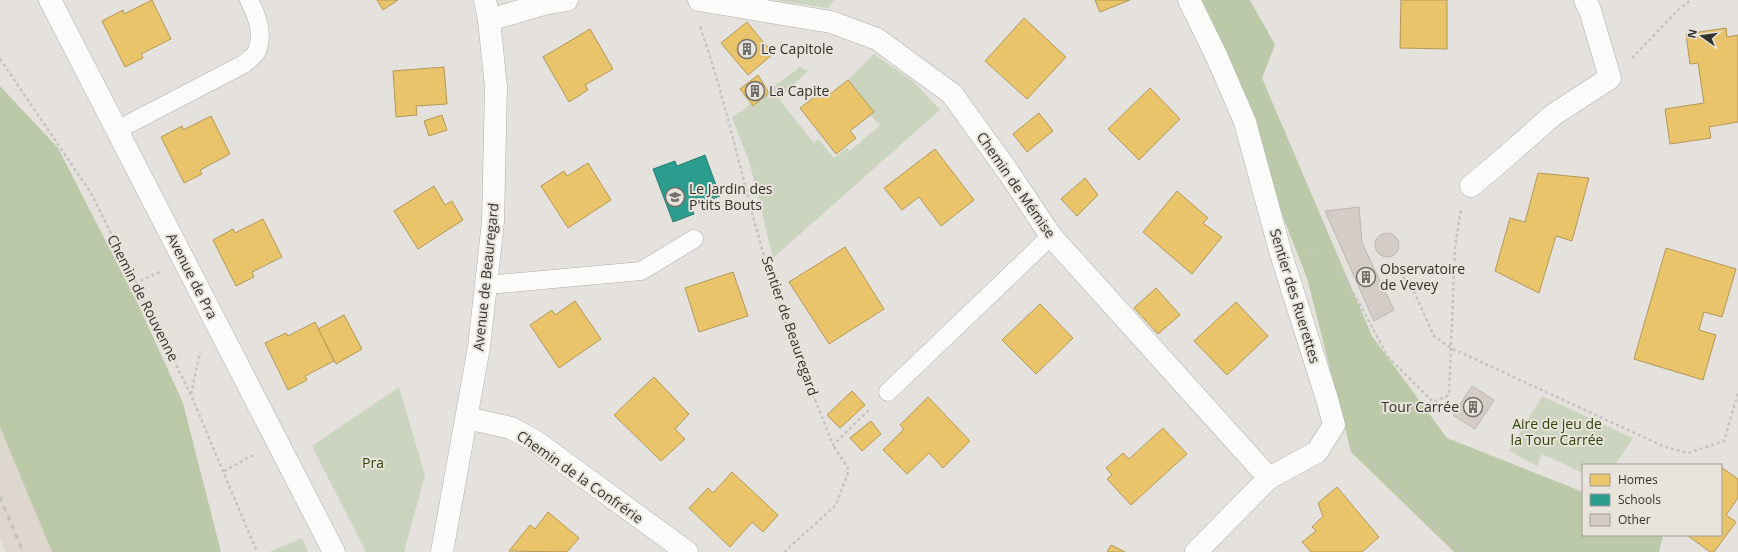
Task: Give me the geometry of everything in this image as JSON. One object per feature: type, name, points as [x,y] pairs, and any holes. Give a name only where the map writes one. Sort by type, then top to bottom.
[{"type":"street","name":"Avenue de Pra","points":[[50,0],[334,552]]},
{"type":"street","points":[[487,10],[567,0]]},
{"type":"street","name":"Chemin de Mémise","points":[[699,0],[831,22],[877,39],[952,94],[1009,173],[1051,236],[1269,478]]},
{"type":"street","name":"Sentier des Ruerettes","points":[[1189,0],[1216,55],[1245,122],[1281,254],[1334,425]]},
{"type":"street","points":[[1471,186],[1501,162],[1553,115],[1610,78],[1590,10],[1585,0]]},
{"type":"street","name":"Avenue de Beauregard","points":[[442,552],[479,347],[493,222],[496,155],[496,87],[487,10]]},
{"type":"street","name":"Chemin de la Confrérie","points":[[467,418],[511,428],[535,441],[687,552]]},
{"type":"street","points":[[1196,552],[1269,478],[1317,452],[1334,425]]},
{"type":"lane","points":[[117,130],[244,64],[257,52],[261,32],[255,12],[249,0]]},
{"type":"lane","points":[[888,392],[1051,236]]},
{"type":"lane","points":[[487,285],[641,272],[694,239]]},
{"type":"path","points":[[1610,78],[1640,50],[1679,9],[1692,0]]},
{"type":"path","name":"Sentier de Beauregard","points":[[700,26],[715,68],[743,179],[776,296],[833,446],[849,470],[836,505],[784,552]]},
{"type":"path","name":"Chemin de Rouvenne","points":[[0,59],[91,193],[191,394],[257,552]]},
{"type":"path","points":[[1281,254],[1329,254],[1388,357],[1433,402],[1449,395],[1455,248],[1462,200],[1471,186]]},
{"type":"path","points":[[1395,268],[1411,285],[1434,336],[1451,348],[1665,448],[1688,453],[1724,441],[1738,393]]},
{"type":"path","points":[[136,283],[162,271]]},
{"type":"path","points":[[191,394],[200,351]]},
{"type":"path","points":[[833,446],[888,392]]},
{"type":"path","points":[[1334,425],[1405,498],[1462,552]]},
{"type":"path","points":[[224,471],[250,457]]},
{"type":"shaded area","points":[[0,427],[52,552],[6,552],[0,538]]},
{"type":"green space","points":[[775,0],[834,0],[828,8]]},
{"type":"green space","points":[[1198,0],[1250,0],[1275,45],[1262,78],[1372,336],[1447,438],[1582,492],[1582,536],[1663,536],[1659,552],[1454,552],[1351,452],[1307,278]]},
{"type":"green space","points":[[874,54],[914,82],[940,110],[773,258],[749,161],[732,118],[800,67],[808,71],[779,99],[814,143],[818,139],[834,158],[847,148],[850,151],[880,125],[870,115],[873,112],[848,80]]},
{"type":"green space","points":[[0,86],[58,148],[138,304],[183,403],[221,552],[52,552],[0,427]]},
{"type":"green space","name":"Pra","points":[[399,387],[425,475],[404,552],[366,552],[312,446]]},
{"type":"green space","name":"Aire de jeu de la Tour Carrée","points":[[1542,396],[1633,438],[1616,464],[1582,464],[1582,473],[1542,454],[1537,466],[1509,451]]},
{"type":"green space","points":[[302,538],[308,552],[269,552]]},
{"type":"building: Homes","points":[[152,0],[171,39],[141,54],[143,58],[125,67],[102,21],[123,10],[124,14]]},
{"type":"building: Homes","points":[[377,0],[398,0],[383,10]]},
{"type":"building: Homes","points":[[1095,0],[1130,0],[1100,12]]},
{"type":"building: Homes","points":[[1401,0],[1447,0],[1447,49],[1400,48]]},
{"type":"building: Homes","points":[[1024,18],[1066,57],[1027,99],[985,61]]},
{"type":"building: Homes","name":"Le Capitole","points":[[747,22],[773,54],[748,75],[721,43]]},
{"type":"building: Homes","points":[[1726,28],[1727,37],[1738,35],[1738,122],[1709,127],[1711,138],[1670,144],[1665,109],[1704,103],[1698,63],[1690,64],[1686,34]]},
{"type":"building: Homes","points":[[590,29],[613,69],[585,85],[588,90],[569,102],[543,57]]},
{"type":"building: Homes","points":[[444,67],[447,104],[416,106],[417,115],[396,117],[393,71]]},
{"type":"building: Homes","name":"La Capite","points":[[758,75],[769,93],[753,106],[740,89]]},
{"type":"building: Homes","points":[[848,80],[874,112],[850,131],[856,138],[836,154],[800,108],[821,92],[825,98]]},
{"type":"building: Homes","points":[[1150,88],[1180,119],[1139,160],[1108,129]]},
{"type":"building: Homes","points":[[1039,113],[1053,131],[1027,152],[1013,134]]},
{"type":"building: Homes","points":[[442,115],[447,130],[429,136],[424,121]]},
{"type":"building: Homes","points":[[211,116],[230,154],[200,170],[202,174],[184,183],[161,137],[182,126],[183,130]]},
{"type":"building: Homes","points":[[935,149],[974,200],[941,226],[919,197],[902,210],[884,188]]},
{"type":"building: Homes","points":[[588,163],[611,200],[568,228],[541,186],[564,171],[567,176]]},
{"type":"building: Homes","points":[[1538,173],[1589,178],[1572,241],[1556,236],[1539,293],[1495,271],[1510,218],[1525,222]]},
{"type":"building: Homes","points":[[1085,178],[1098,195],[1077,216],[1061,199]]},
{"type":"building: Homes","points":[[434,186],[445,205],[452,201],[463,220],[418,249],[394,211]]},
{"type":"building: Homes","points":[[1177,191],[1208,218],[1203,223],[1222,237],[1192,274],[1143,232]]},
{"type":"building: Homes","points":[[263,219],[282,257],[252,272],[254,277],[236,286],[213,240],[233,229],[235,233]]},
{"type":"building: Homes","points":[[845,247],[884,309],[829,344],[789,282]]},
{"type":"building: Homes","points":[[1666,248],[1736,269],[1722,317],[1704,312],[1699,330],[1716,335],[1703,380],[1634,359]]},
{"type":"building: Homes","points":[[733,272],[748,316],[699,332],[685,288]]},
{"type":"building: Homes","points":[[1156,288],[1180,315],[1158,334],[1134,308]]},
{"type":"building: Homes","points":[[575,301],[601,339],[559,368],[530,325],[552,310],[555,315]]},
{"type":"building: Homes","points":[[1236,302],[1268,336],[1227,375],[1194,341]]},
{"type":"building: Homes","points":[[1040,304],[1073,338],[1036,374],[1002,340]]},
{"type":"building: Homes","points":[[344,315],[362,349],[336,364],[318,329]]},
{"type":"building: Homes","points":[[315,322],[334,361],[305,376],[307,380],[288,390],[265,343],[286,333],[288,336]]},
{"type":"building: Homes","points":[[654,377],[689,414],[675,429],[685,439],[661,461],[614,415]]},
{"type":"building: Homes","points":[[852,391],[865,405],[840,428],[827,415]]},
{"type":"building: Homes","points":[[928,397],[970,441],[943,468],[929,453],[907,474],[883,450],[904,429],[900,425]]},
{"type":"building: Homes","points":[[871,421],[881,434],[862,451],[850,438]]},
{"type":"building: Homes","points":[[1163,428],[1187,454],[1131,505],[1107,479],[1112,475],[1106,468],[1123,453],[1129,459]]},
{"type":"building: Homes","points":[[1722,468],[1738,479],[1738,498],[1726,515],[1736,522],[1714,552],[1710,552],[1688,536],[1722,536]]},
{"type":"building: Homes","points":[[732,472],[778,515],[763,532],[752,522],[730,547],[689,508],[708,488],[713,493]]},
{"type":"building: Homes","points":[[1337,487],[1379,537],[1362,552],[1311,552],[1302,542],[1316,531],[1312,527],[1323,516],[1318,503]]},
{"type":"building: Homes","points":[[548,512],[579,538],[567,552],[509,551],[530,525],[535,529]]},
{"type":"building: Homes","points":[[1111,545],[1125,552],[1107,552]]},
{"type":"building: Schools","points":[[705,155],[720,196],[691,207],[694,214],[673,222],[653,169],[675,161],[677,166]]},
{"type":"building: Other","name":"Observatoire de Vevey","points":[[1359,207],[1362,243],[1394,310],[1374,321],[1325,211]]},
{"type":"building: Other","points":[[1387,233],[1395,237],[1399,245],[1395,253],[1387,257],[1379,253],[1375,245],[1379,237]]},
{"type":"building: Other","name":"Tour Carrée","points":[[1472,386],[1494,400],[1475,429],[1453,415]]},
{"type":"railway","points":[[0,497],[23,552]]},
{"type":"place","name":"Le Capitole","points":[[747,49]]},
{"type":"place","name":"La Capite","points":[[755,91]]},
{"type":"place","name":"Le Jardin des P'tits Bouts","points":[[675,197]]},
{"type":"place","name":"Observatoire de Vevey","points":[[1366,277]]},
{"type":"place","name":"Tour Carrée","points":[[1473,407]]}]
